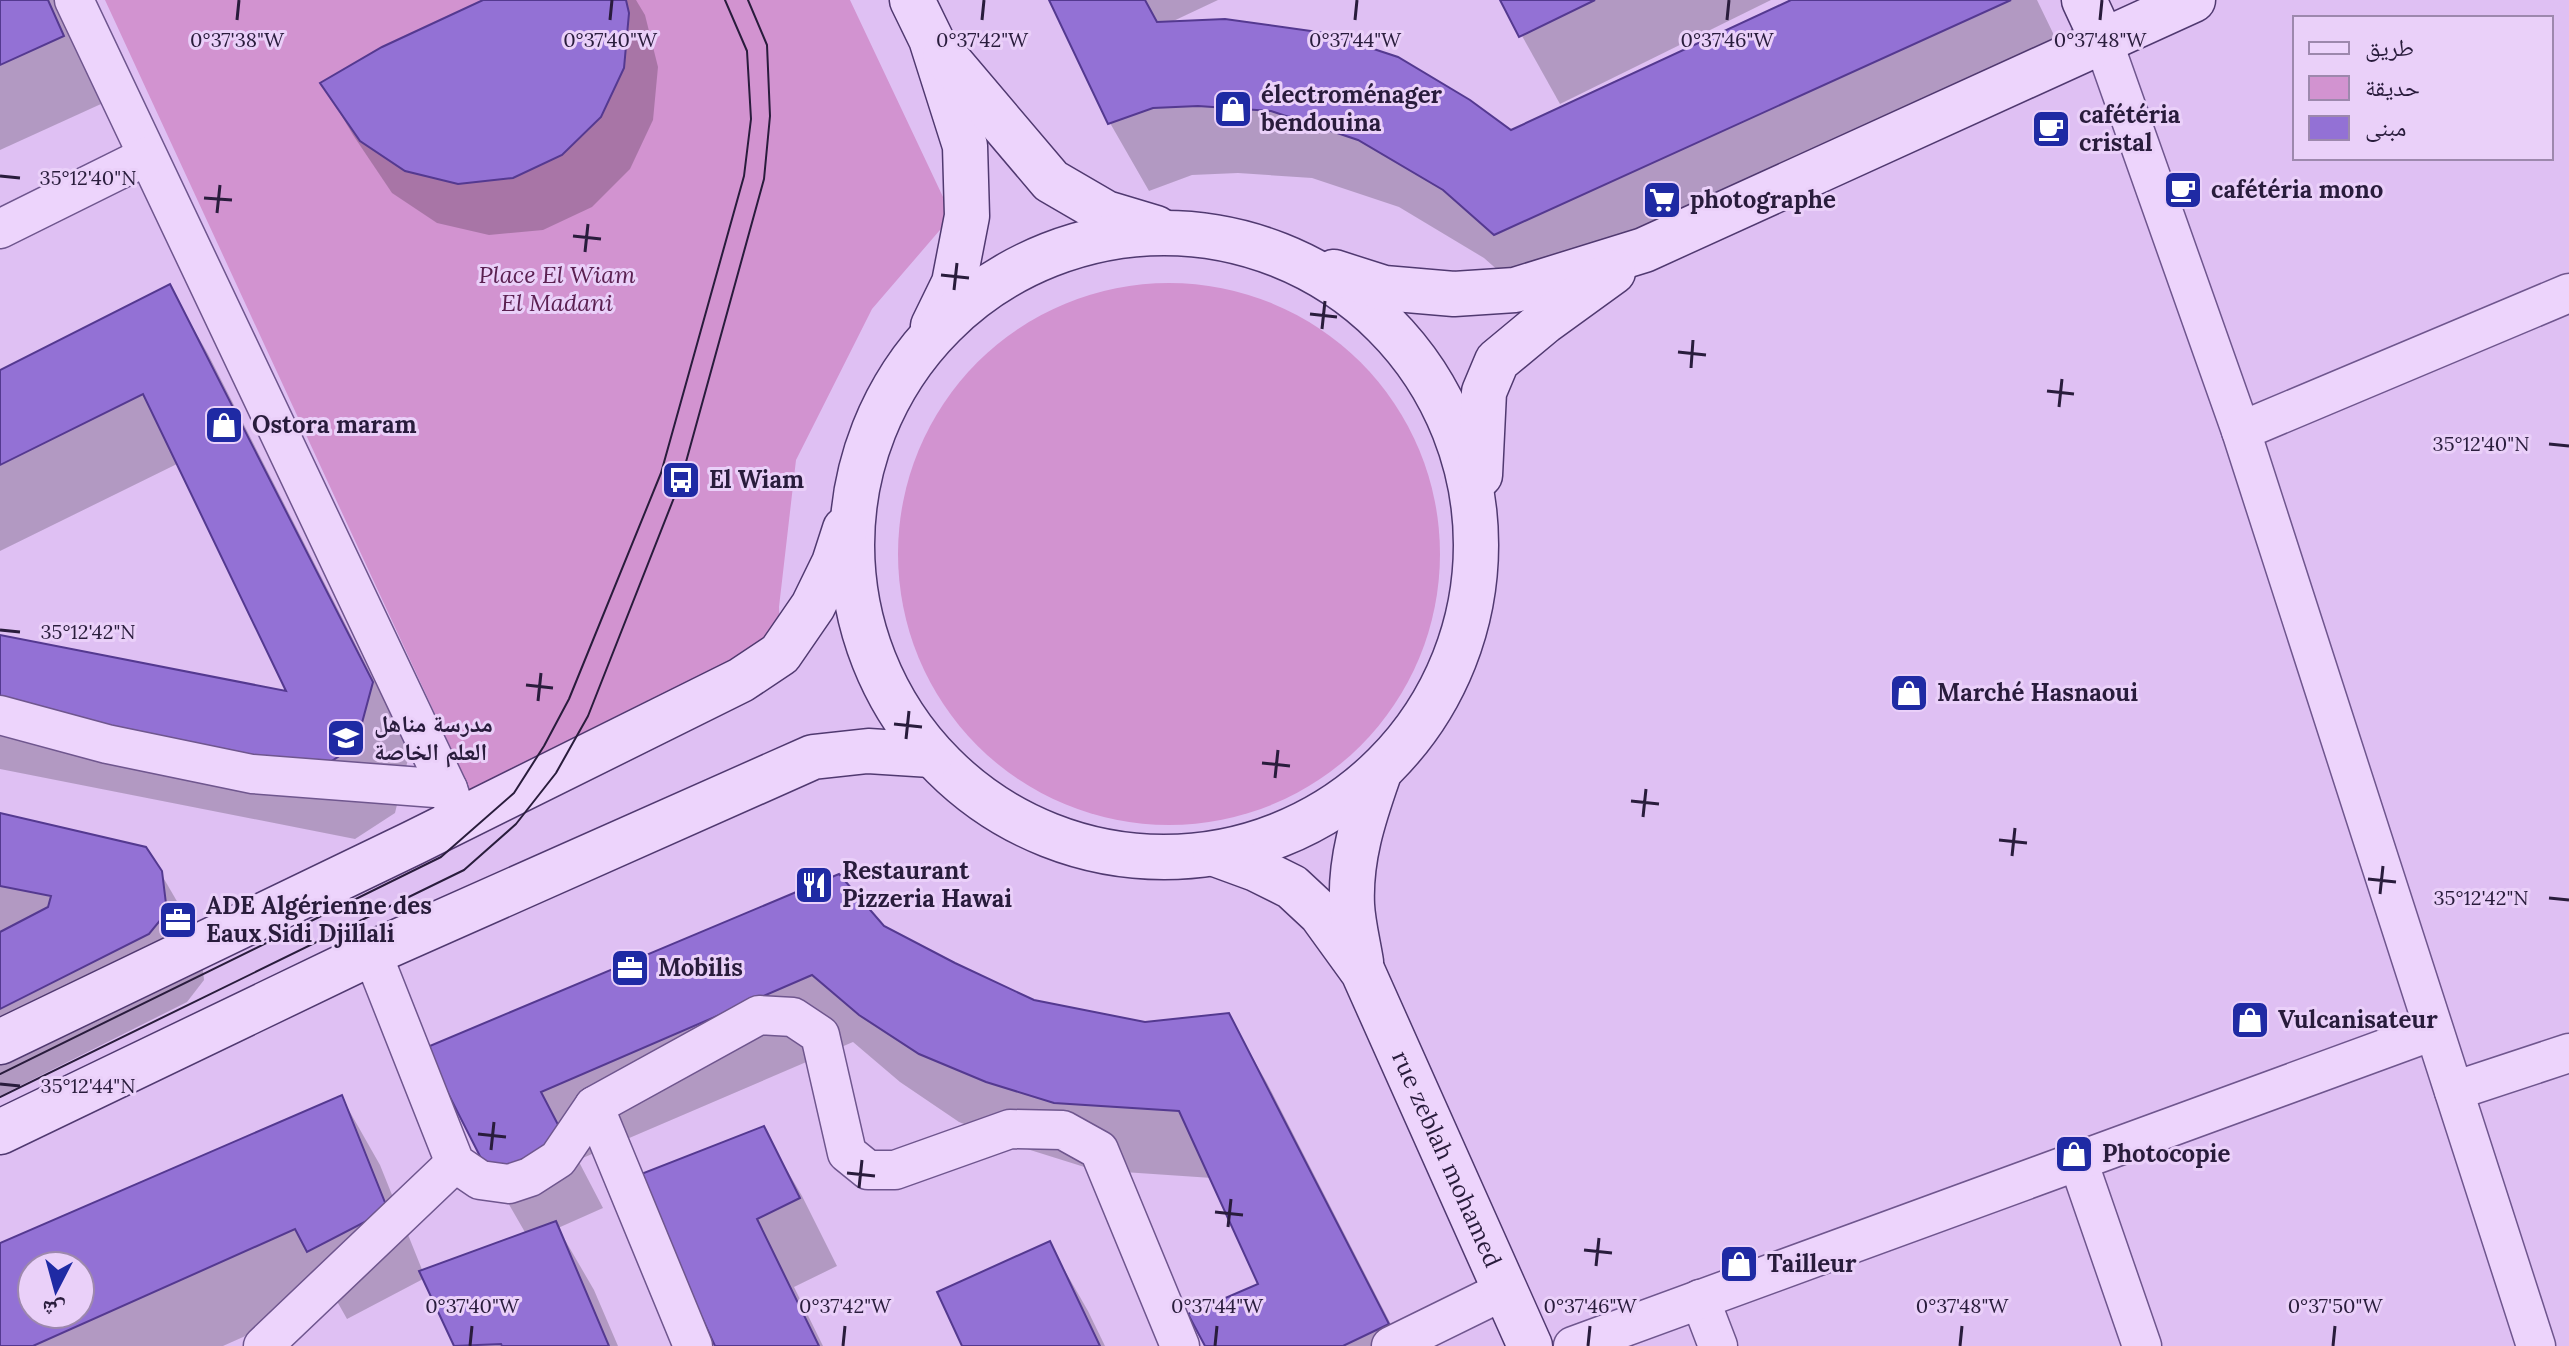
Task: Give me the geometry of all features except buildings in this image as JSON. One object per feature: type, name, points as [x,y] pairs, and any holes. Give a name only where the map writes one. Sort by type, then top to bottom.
[{"type":"main road","points":[[912,0],[931,39],[965,146],[967,216],[954,283],[925,343]]},
{"type":"main road","points":[[2084,0],[2103,41]]},
{"type":"main road","points":[[0,1042],[454,804],[741,680],[780,654],[813,606],[834,563],[869,439],[899,378],[925,343],[965,304],[1010,272],[1074,247],[1115,237],[1169,233],[1225,239],[1384,288],[1454,294],[1515,290],[1644,250],[2193,0]]},
{"type":"main road","points":[[931,39],[1051,181],[1106,213],[1169,233]]},
{"type":"main road","points":[[853,504],[851,572],[865,639],[892,700],[931,755],[1013,819],[1111,854],[1215,854],[1251,847],[1319,819],[1378,776],[1437,702],[1471,615],[1484,392],[1497,361],[1544,322],[1644,250]]},
{"type":"main road","points":[[1278,254],[1331,280],[1377,316],[1417,359],[1447,409],[1468,463],[1478,522]]},
{"type":"main road","points":[[0,1132],[372,953],[813,757],[868,751],[931,755]]},
{"type":"main road","points":[[1363,972],[1352,908],[1352,870],[1361,825],[1378,776]]},
{"type":"main road","points":[[1215,854],[1292,887],[1321,914],[1363,972]]},
{"type":"main road","name":"rue zeblah mohamed","points":[[1363,972],[1530,1346]]},
{"type":"street","points":[[74,0],[454,804]]},
{"type":"street","points":[[2103,41],[2241,431],[2536,1346]]},
{"type":"street","points":[[0,229],[147,156]]},
{"type":"street","points":[[2241,431],[2567,298]]},
{"type":"street","points":[[0,715],[107,744],[252,774],[454,804]]},
{"type":"street","points":[[372,953],[455,1163],[480,1180],[509,1184],[530,1177],[558,1159],[594,1106],[759,1015],[793,1017],[820,1035],[847,1153],[868,1170],[895,1170],[1010,1129],[1063,1130],[1099,1150],[1180,1346]]},
{"type":"street","points":[[1573,1346],[2433,1031]]},
{"type":"street","points":[[2454,1091],[2569,1053]]},
{"type":"street","points":[[594,1106],[693,1346]]},
{"type":"street","points":[[2078,1161],[2142,1346]]},
{"type":"street","points":[[263,1346],[455,1163]]},
{"type":"street","points":[[1391,1346],[1505,1290]]},
{"type":"street","points":[[1700,1299],[1718,1346]]},
{"type":"green space","name":"Place El Wiam El Madani","points":[[105,0],[850,0],[952,216],[872,309],[796,460],[779,607],[781,673],[485,822]]},
{"type":"green space","points":[[1169,283],[1222,288],[1273,304],[1320,329],[1361,362],[1394,403],[1419,450],[1435,501],[1440,554],[1435,607],[1419,658],[1394,705],[1361,746],[1320,779],[1273,804],[1222,820],[1169,825],[1116,820],[1065,804],[1018,779],[977,746],[944,705],[919,658],[903,607],[898,554],[903,501],[919,450],[944,403],[977,362],[1018,329],[1065,304],[1116,288]]},
{"type":"tram line","points":[[0,1074],[441,857],[514,793],[569,699],[661,473],[744,176],[751,119],[747,51],[725,0]]},
{"type":"tram line","points":[[0,1097],[464,870],[516,824],[556,773],[588,716],[681,480],[764,179],[770,116],[767,45],[748,0]]},
{"type":"place","name":"électroménager bendouina","points":[[1233,109]]},
{"type":"place","name":"cafétéria cristal","points":[[2051,129]]},
{"type":"place","name":"cafétéria mono","points":[[2183,190]]},
{"type":"place","name":"photographe","points":[[1662,200]]},
{"type":"place","name":"Ostora maram","points":[[224,425]]},
{"type":"place","name":"El Wiam","points":[[681,480]]},
{"type":"place","name":"Marché Hasnaoui","points":[[1909,693]]},
{"type":"place","name":"مدرسة مناهل العلم الخاصة","points":[[346,738]]},
{"type":"place","name":"Restaurant Pizzeria Hawai","points":[[814,885]]},
{"type":"place","name":"ADE Algérienne des Eaux Sidi Djillali","points":[[178,920]]},
{"type":"place","name":"Mobilis","points":[[630,968]]},
{"type":"place","name":"Vulcanisateur","points":[[2250,1020]]},
{"type":"place","name":"Photocopie","points":[[2074,1154]]},
{"type":"place","name":"Tailleur","points":[[1739,1264]]}]
